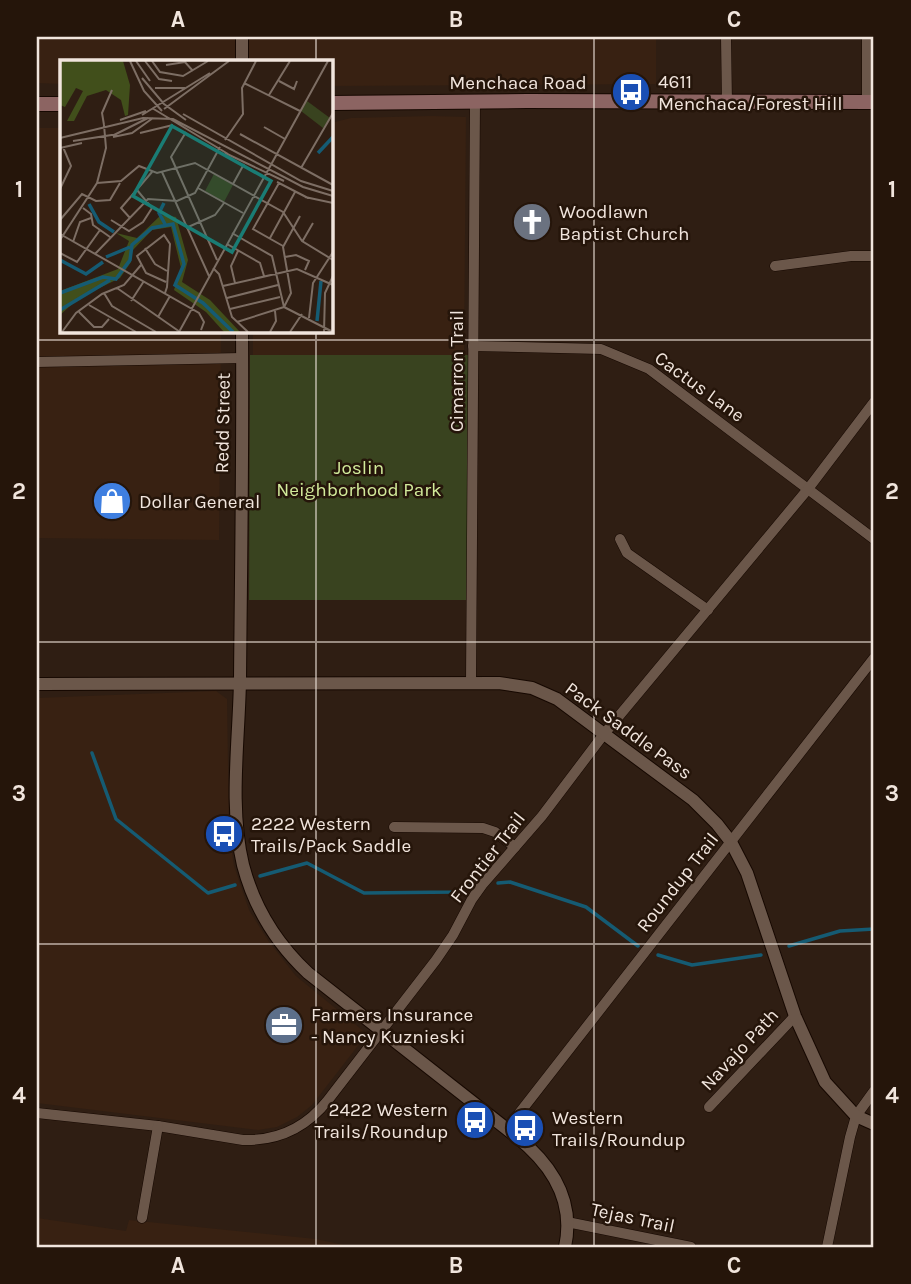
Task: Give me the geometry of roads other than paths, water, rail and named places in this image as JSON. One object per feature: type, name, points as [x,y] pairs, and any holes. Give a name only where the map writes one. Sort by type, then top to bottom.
[{"type":"main road","name":"Menchaca Road","points":[[332,103],[871,102]]},
{"type":"main road","points":[[37,104],[60,104]]},
{"type":"street","points":[[242,37],[242,60]]},
{"type":"street","points":[[726,37],[727,103]]},
{"type":"street","points":[[867,37],[871,102]]},
{"type":"street","name":"Cimarron Trail","points":[[471,682],[475,102]]},
{"type":"street","points":[[775,266],[851,256],[874,256]]},
{"type":"street","name":"Redd Street","points":[[242,332],[237,821],[243,865],[255,899],[271,930],[300,966],[533,1149],[551,1172],[563,1198],[567,1222],[565,1247]]},
{"type":"street","name":"Cactus Lane","points":[[473,346],[601,349],[649,369],[874,539]]},
{"type":"street","points":[[37,362],[242,358]]},
{"type":"street","name":"Frontier Trail","points":[[37,1113],[158,1126],[243,1140],[265,1139],[288,1133],[311,1119],[320,1111],[436,960],[453,935],[472,898],[542,816],[604,734],[808,489],[874,402]]},
{"type":"street","points":[[620,539],[627,553],[708,610]]},
{"type":"street","name":"Roundup Trail","points":[[508,1129],[874,658]]},
{"type":"street","name":"Pack Saddle Pass","points":[[37,684],[471,682],[516,684],[545,693],[571,709],[693,800],[731,842],[747,873],[795,1016],[825,1082],[856,1116],[874,1124]]},
{"type":"street","points":[[394,827],[483,828],[495,832],[515,847]]},
{"type":"street","name":"Navajo Path","points":[[709,1107],[795,1016]]},
{"type":"street","points":[[827,1247],[856,1116],[874,1091]]},
{"type":"street","points":[[142,1218],[158,1126]]},
{"type":"street","name":"Tejas Trail","points":[[567,1222],[691,1247]]},
{"type":"waterway","points":[[92,753],[116,819],[208,893],[235,885]]},
{"type":"waterway","points":[[260,876],[307,863],[364,893],[454,892],[472,885]]},
{"type":"waterway","points":[[498,883],[510,882],[586,907],[638,946]]},
{"type":"waterway","points":[[789,946],[840,931],[874,929]]},
{"type":"waterway","points":[[658,955],[692,965],[761,955]]},
{"type":"place","name":"4611 Menchaca/Forest Hill","points":[[631,92]]},
{"type":"place","name":"Woodlawn Baptist Church","points":[[532,222]]},
{"type":"place","name":"Dollar General","points":[[112,501]]},
{"type":"place","name":"2222 Western Trails/Pack Saddle","points":[[224,834]]},
{"type":"place","name":"Farmers Insurance - Nancy Kuznieski","points":[[284,1025]]},
{"type":"place","name":"2422 Western Trails/Roundup","points":[[475,1120]]},
{"type":"place","name":"Western Trails/Roundup","points":[[525,1128]]},
{"type":"park label","name":"Joslin Neighborhood Park","points":[[359,478]]}]
